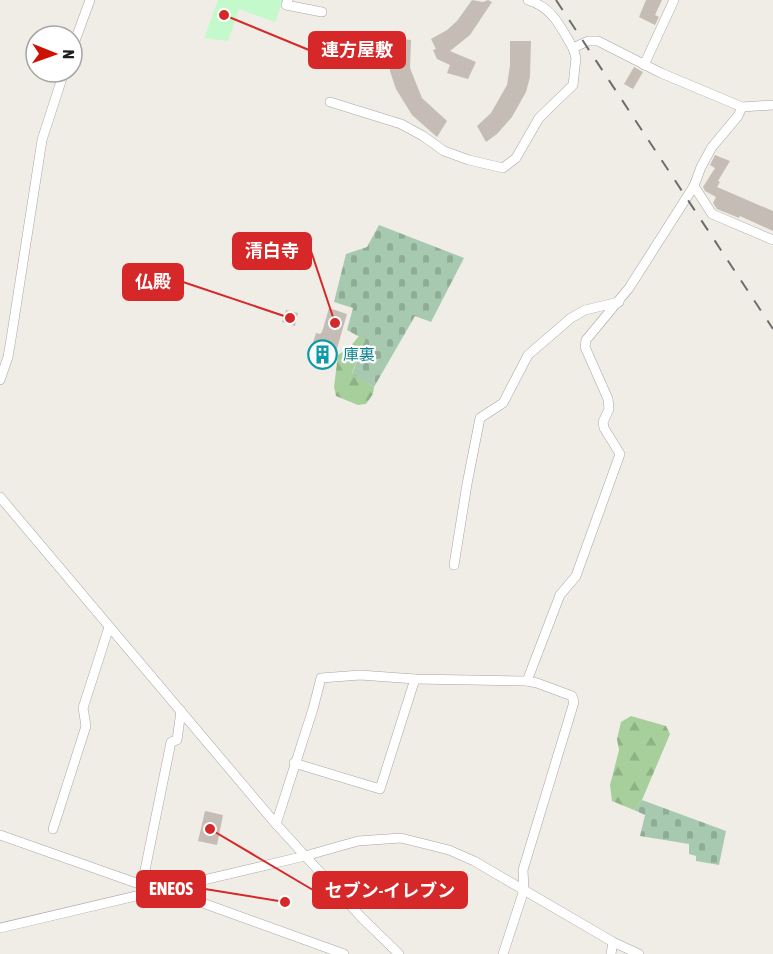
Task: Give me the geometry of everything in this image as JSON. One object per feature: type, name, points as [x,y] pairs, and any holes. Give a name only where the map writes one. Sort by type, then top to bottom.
[{"type":"street","points":[[81,24],[90,0]]},
{"type":"street","points":[[288,0],[286,5],[322,12]]},
{"type":"street","points":[[330,102],[401,124],[444,151],[503,168],[516,158],[539,118],[573,85],[576,58],[573,48],[556,18],[540,4],[528,0]]},
{"type":"street","points":[[644,65],[674,0]]},
{"type":"street","points":[[573,48],[588,41],[598,41],[644,65],[742,107],[773,105]]},
{"type":"street","points":[[0,380],[8,357],[42,140],[60,84]]},
{"type":"street","points":[[527,681],[560,595],[576,576],[620,454],[604,428],[603,423],[609,409],[608,399],[585,347],[586,340],[619,302],[694,186],[712,147],[738,116],[742,107]]},
{"type":"street","points":[[694,186],[712,214],[773,240]]},
{"type":"street","points":[[454,565],[468,474],[480,418],[503,403],[528,355],[571,318],[585,310],[619,302]]},
{"type":"street","points":[[0,498],[276,824],[361,917],[399,954]]},
{"type":"street","points":[[53,830],[86,726],[84,708],[109,627]]},
{"type":"street","points":[[276,824],[321,678],[360,675],[415,679],[527,681],[572,696],[574,702],[523,870],[524,890],[504,954]]},
{"type":"street","points":[[294,763],[380,789],[415,679]]},
{"type":"street","points":[[144,889],[171,742],[177,740],[181,711]]},
{"type":"street","points":[[0,835],[144,889]]},
{"type":"street","points":[[0,928],[144,889],[164,889],[305,856],[358,841],[401,838],[449,850],[474,861],[613,942],[639,954]]},
{"type":"street","points":[[164,889],[344,954]]},
{"type":"street","points":[[611,954],[613,942]]},
{"type":"green space","points":[[218,0],[283,0],[275,22],[239,9],[228,41],[204,38]]},
{"type":"green space","points":[[379,225],[464,258],[431,322],[415,316],[374,387],[352,374],[365,340],[347,330],[353,308],[334,302],[346,254],[367,247]]},
{"type":"green space","points":[[359,336],[365,340],[352,373],[374,387],[373,394],[366,404],[358,405],[336,396],[334,387],[338,355],[350,347]]},
{"type":"green space","points":[[631,716],[666,726],[670,734],[642,800],[634,810],[612,801],[610,785],[619,750],[617,739],[621,722]]},
{"type":"green space","points":[[642,800],[726,831],[719,865],[696,861],[696,856],[689,854],[689,844],[640,836],[645,815],[634,810]]},
{"type":"building","points":[[472,0],[492,2],[470,35],[450,51],[476,62],[468,79],[447,73],[450,65],[437,59],[433,50],[436,49],[431,39],[457,21]]},
{"type":"building","points":[[646,0],[662,0],[655,15],[659,17],[655,25],[639,17]]},
{"type":"building","points":[[402,39],[411,40],[410,68],[422,98],[447,121],[437,137],[412,115],[396,89],[390,71],[390,42],[402,42]]},
{"type":"building","points":[[510,41],[531,41],[530,77],[526,92],[512,117],[497,134],[486,142],[477,126],[491,113],[507,85]]},
{"type":"building","points":[[634,67],[643,72],[633,89],[624,84]]},
{"type":"building","points":[[715,155],[730,161],[717,187],[773,211],[773,231],[740,216],[739,218],[717,209],[713,203],[716,197],[705,191],[703,187],[715,168],[710,165]]},
{"type":"building","points":[[329,308],[347,314],[332,366],[308,359],[316,333],[322,332]]},
{"type":"building","points":[[286,310],[298,313],[295,326],[282,322]]},
{"type":"building","points":[[205,811],[223,815],[217,845],[198,841]]},
{"type":"railway","points":[[556,0],[773,329]]},
{"type":"place","name":"連方屋敷","points":[[224,15]]},
{"type":"place","name":"仏殿","points":[[290,318]]},
{"type":"place","name":"清白寺","points":[[335,323]]},
{"type":"place","name":"庫裏","points":[[322,354]]},
{"type":"place","name":"セブン-イレブン","points":[[210,829]]},
{"type":"place","name":"ENEOS","points":[[285,902]]}]
